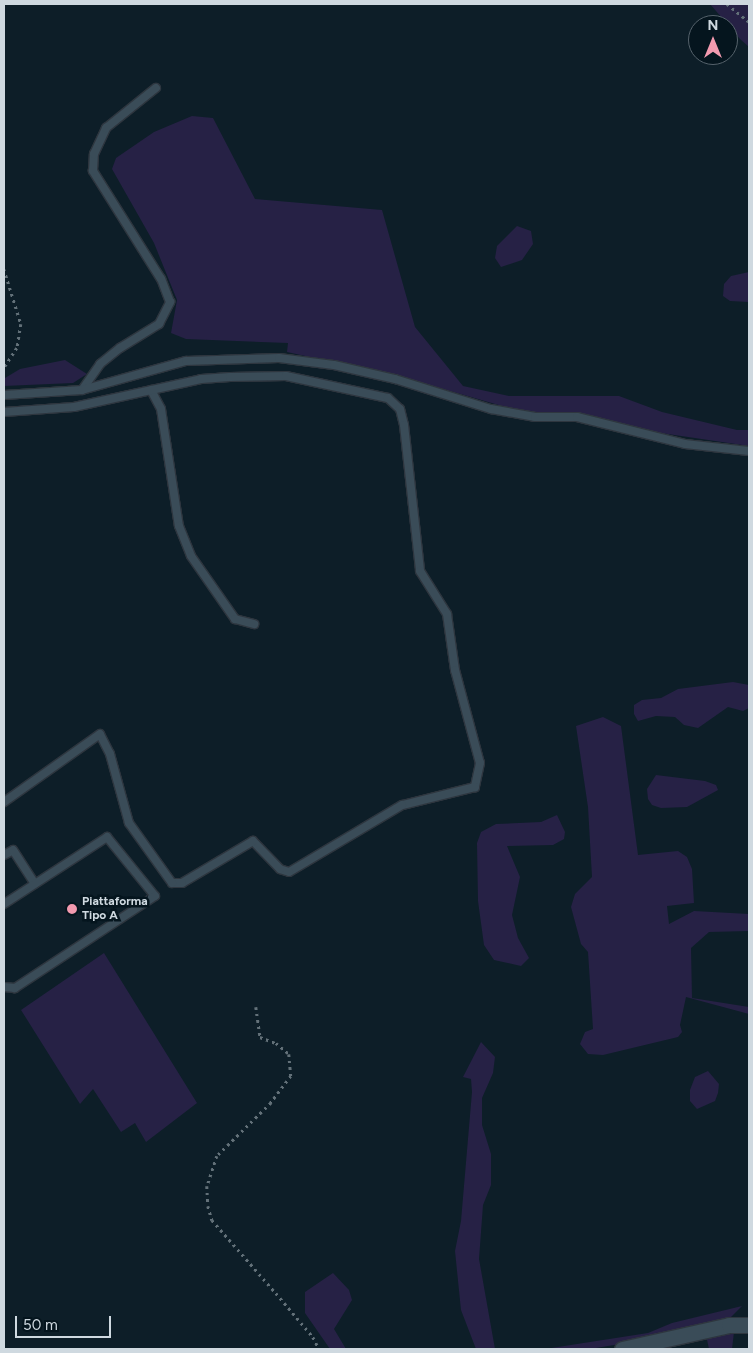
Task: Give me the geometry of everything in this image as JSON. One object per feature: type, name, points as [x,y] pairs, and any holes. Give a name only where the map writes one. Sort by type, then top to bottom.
[{"type":"street","points":[[622,1349],[729,1325],[749,1324]]},
{"type":"lane","points":[[82,390],[100,364],[120,348],[160,324],[170,302],[161,279],[93,171],[94,154],[106,128],[156,88]]},
{"type":"lane","points":[[4,395],[82,390],[186,361],[279,358],[334,365],[395,379],[491,409],[536,417],[577,417],[685,444],[749,452]]},
{"type":"lane","points":[[4,412],[74,407],[202,379],[286,376],[388,398],[400,409],[420,571],[447,614],[455,670],[480,763],[475,787],[402,805],[290,872],[280,869],[253,841],[182,883],[172,883],[129,823],[110,754],[100,734],[4,802]]},
{"type":"lane","points":[[152,390],[161,408],[179,526],[191,556],[236,619],[254,624]]},
{"type":"lane","points":[[4,904],[107,837],[155,896],[15,988],[4,987]]},
{"type":"lane","points":[[4,855],[13,850],[35,884]]},
{"type":"path","points":[[727,4],[749,22]]},
{"type":"path","points":[[4,269],[21,324],[17,348],[4,368]]},
{"type":"path","points":[[256,1008],[260,1037],[276,1043],[289,1054],[291,1076],[271,1103],[217,1156],[207,1186],[208,1206],[212,1220],[282,1300],[319,1349]]},
{"type":"shaded area","points":[[710,4],[749,4],[749,47],[738,37],[738,15],[719,15]]},
{"type":"shaded area","points":[[192,116],[213,118],[255,199],[382,210],[415,327],[463,386],[509,396],[619,396],[662,412],[737,430],[749,430],[749,446],[627,428],[592,416],[543,415],[509,408],[405,378],[287,352],[288,343],[186,339],[171,333],[177,300],[154,243],[112,169],[116,158],[154,132]]},
{"type":"shaded area","points":[[517,226],[531,231],[533,244],[522,260],[501,267],[495,258],[497,246]]},
{"type":"shaded area","points":[[749,272],[749,302],[730,301],[723,296],[724,284],[731,276]]},
{"type":"shaded area","points":[[65,360],[87,374],[73,383],[4,386],[5,378],[20,369]]},
{"type":"shaded area","points":[[733,682],[749,685],[749,708],[743,711],[728,707],[698,728],[684,725],[675,717],[656,716],[638,721],[634,714],[634,705],[642,700],[661,698],[678,689]]},
{"type":"shaded area","points":[[603,717],[621,726],[638,855],[678,851],[687,857],[692,869],[694,903],[667,906],[669,924],[694,911],[749,914],[749,931],[709,932],[691,948],[692,998],[749,1007],[749,1014],[686,997],[680,1025],[682,1032],[678,1037],[603,1055],[588,1054],[580,1044],[585,1032],[593,1029],[588,952],[581,944],[571,907],[575,894],[592,877],[588,807],[576,726]]},
{"type":"shaded area","points":[[656,775],[705,781],[716,785],[718,790],[687,807],[661,808],[652,805],[648,799],[647,789]]},
{"type":"shaded area","points":[[557,815],[565,832],[564,839],[553,845],[507,846],[520,877],[512,915],[518,938],[529,958],[521,966],[494,960],[484,945],[478,901],[477,843],[481,832],[496,824],[541,822]]},
{"type":"shaded area","points":[[104,953],[197,1103],[146,1142],[135,1123],[121,1132],[93,1089],[80,1104],[21,1010]]},
{"type":"shaded area","points":[[481,1042],[495,1057],[493,1073],[482,1098],[482,1125],[491,1154],[491,1185],[483,1205],[479,1259],[495,1349],[476,1349],[461,1310],[455,1251],[461,1221],[472,1092],[471,1079],[463,1077]]},
{"type":"shaded area","points":[[708,1071],[719,1084],[718,1093],[715,1101],[697,1109],[690,1101],[690,1090],[695,1077]]},
{"type":"shaded area","points":[[333,1273],[349,1290],[352,1300],[334,1329],[346,1349],[330,1349],[305,1313],[305,1292]]},
{"type":"shaded area","points":[[742,1306],[729,1319],[650,1339],[590,1349],[545,1349],[648,1333],[672,1323]]},
{"type":"shaded area","points":[[734,1332],[732,1349],[709,1349],[706,1335]]},
{"type":"place","name":"Piattaforma Tipo A","points":[[72,909]]}]
